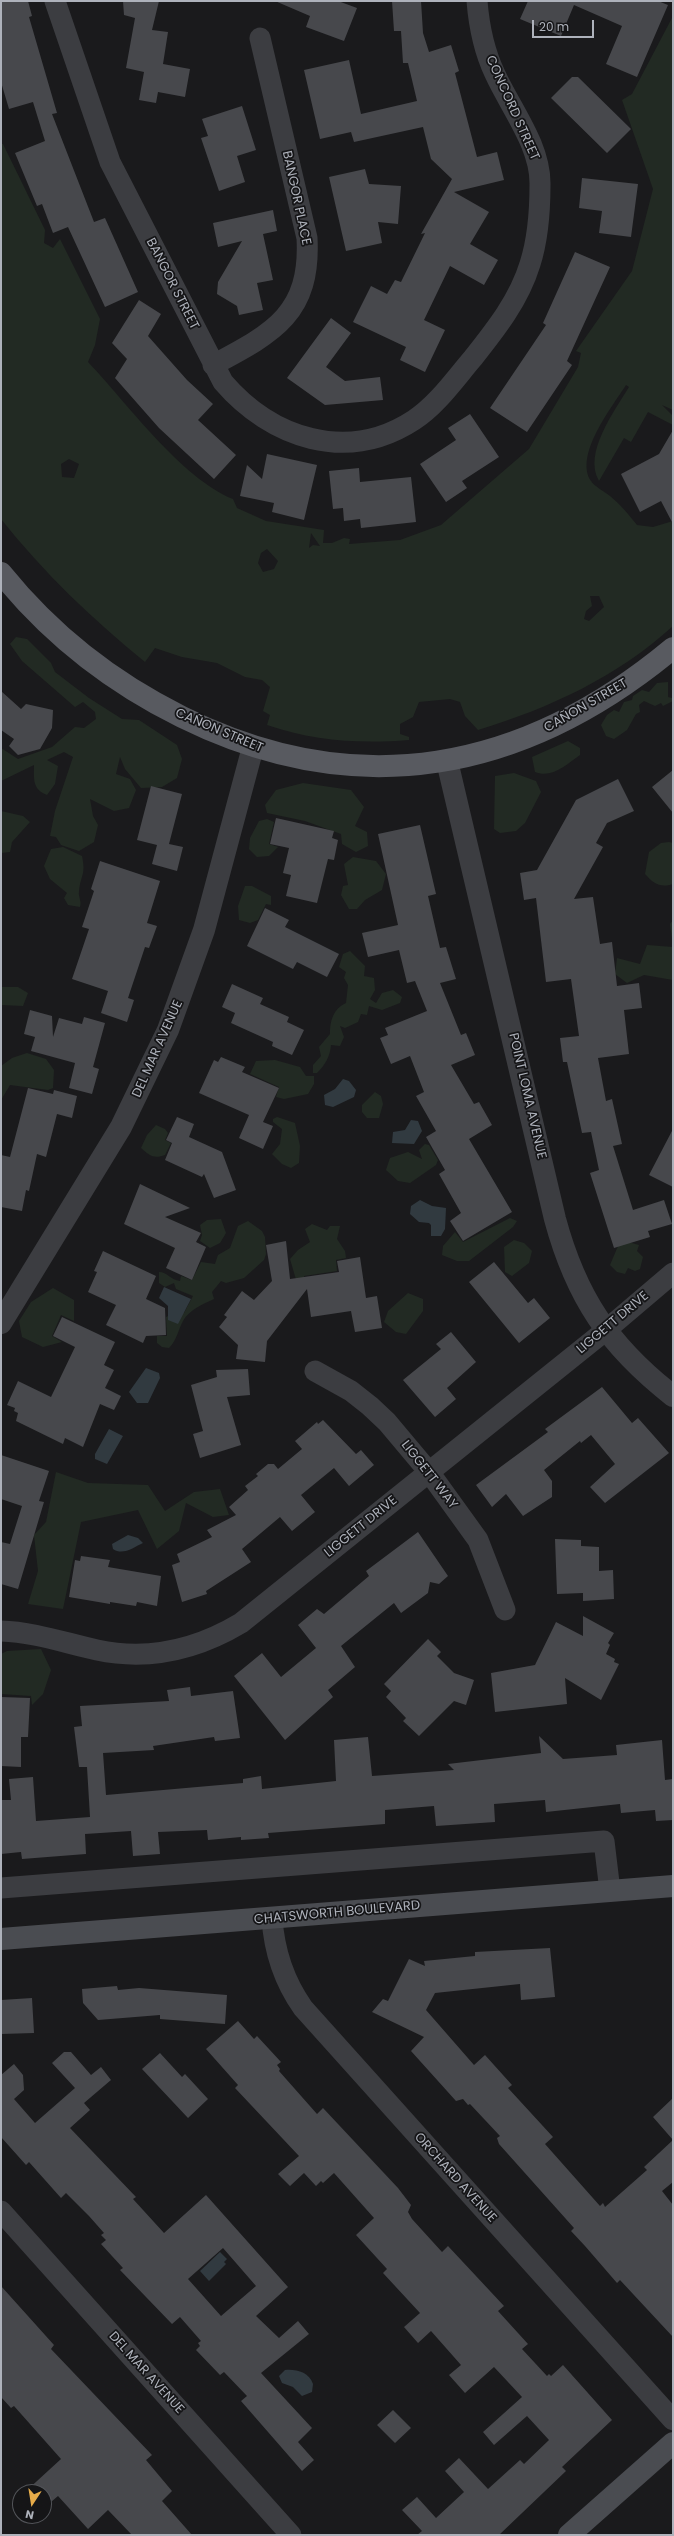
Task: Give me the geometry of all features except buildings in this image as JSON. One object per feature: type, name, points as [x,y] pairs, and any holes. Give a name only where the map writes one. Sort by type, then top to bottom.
[{"type":"main road","name":"CAÑON STREET","points":[[1,573],[53,629],[85,658],[120,682],[190,720],[253,747],[297,758],[347,765],[392,766],[447,761],[504,746],[547,730],[611,693],[673,648]]},
{"type":"main road","name":"CHATSWORTH BOULEVARD","points":[[1,1939],[673,1886]]},
{"type":"main road","points":[[569,2535],[673,2444]]},
{"type":"street","name":"BANGOR STREET","points":[[55,1],[110,162],[223,382],[239,400],[256,415],[289,433],[331,442],[377,436],[399,428]]},
{"type":"street","name":"CONCORD STREET","points":[[399,428],[415,420],[432,404],[496,329],[523,281],[535,244],[539,214],[539,171],[528,138],[494,73],[481,34],[477,1]]},
{"type":"street","name":"BANGOR PLACE","points":[[213,365],[257,342],[282,322],[300,291],[308,257],[307,238],[260,38]]},
{"type":"street","name":"DEL MAR AVENUE","points":[[1,1323],[121,1127],[168,1030],[204,930],[253,747]]},
{"type":"street","name":"POINT LOMA AVENUE","points":[[447,761],[560,1236],[574,1277],[606,1330],[639,1368],[673,1396]]},
{"type":"street","name":"LIGGETT DRIVE","points":[[1,1631],[32,1634],[98,1650],[133,1654],[175,1652],[201,1644],[241,1623],[606,1330],[673,1273]]},
{"type":"street","name":"LIGGETT WAY","points":[[315,1371],[351,1391],[370,1406],[387,1422],[429,1472],[480,1544],[505,1610]]},
{"type":"street","points":[[1,1888],[604,1841],[610,1891]]},
{"type":"street","name":"ORCHARD AVENUE","points":[[272,1918],[276,1951],[288,1982],[303,2008],[673,2420]]},
{"type":"street","name":"DEL MAR AVENUE","points":[[1,2211],[291,2535]]},
{"type":"shaded area","points":[[673,16],[673,410],[662,405],[673,416],[673,425],[648,412],[631,442],[624,438],[599,481],[595,470],[595,458],[598,446],[602,433],[629,387],[626,385],[604,418],[591,445],[587,458],[587,470],[591,481],[617,502],[637,525],[653,527],[673,521],[673,626],[629,661],[606,676],[557,701],[531,712],[478,730],[465,716],[460,702],[450,699],[419,702],[413,717],[400,724],[400,734],[409,737],[409,740],[373,742],[337,740],[302,735],[267,725],[270,715],[263,711],[270,687],[262,680],[245,677],[217,663],[182,657],[155,648],[145,662],[69,595],[17,539],[1,519],[1,144],[3,144],[45,230],[44,243],[53,248],[60,239],[100,319],[95,345],[88,362],[175,457],[213,489],[233,499],[237,508],[266,521],[324,530],[323,543],[332,543],[344,538],[350,539],[349,544],[400,540],[441,525],[529,449],[578,367],[581,353],[576,351],[632,271],[653,189],[622,100],[632,94]],"holes":[[[69,459],[79,464],[74,478],[62,477],[61,464]],[[311,533],[320,546],[313,545],[309,548]],[[267,549],[278,561],[274,569],[263,572],[258,563],[261,553]],[[590,596],[599,596],[604,607],[589,621],[584,619],[586,611],[592,606]]]},
{"type":"shaded area","points":[[16,637],[27,639],[51,663],[55,672],[89,698],[122,719],[139,720],[177,745],[182,759],[177,778],[162,787],[141,788],[125,769],[120,757],[116,774],[130,779],[136,790],[129,808],[114,811],[90,799],[93,816],[98,825],[94,842],[79,851],[61,845],[56,837],[50,836],[55,811],[73,757],[64,752],[47,760],[58,766],[55,784],[47,795],[42,793],[36,787],[34,779],[34,765],[1,781],[1,748],[18,759],[52,747],[75,727],[84,728],[96,719],[95,712],[83,702],[75,707],[22,661],[10,644]]},
{"type":"shaded area","points":[[668,682],[668,697],[672,698],[673,701],[663,706],[661,703],[655,706],[644,701],[639,705],[640,712],[636,714],[627,730],[614,739],[606,736],[601,725],[607,715],[614,710],[619,712],[624,702],[632,700],[633,696],[642,690],[649,692],[657,683]]},
{"type":"shaded area","points":[[568,741],[580,748],[580,755],[559,770],[547,774],[535,772],[532,757]]},
{"type":"shaded area","points":[[514,773],[536,781],[541,792],[525,823],[516,831],[500,833],[494,829],[495,776]]},
{"type":"shaded area","points":[[303,783],[351,790],[364,807],[355,826],[367,832],[368,846],[356,852],[342,844],[341,834],[305,821],[267,813],[265,805],[276,790]]},
{"type":"shaded area","points":[[1,811],[23,816],[30,822],[12,842],[10,852],[1,853]]},
{"type":"shaded area","points":[[267,819],[274,822],[269,844],[278,847],[269,856],[257,857],[249,849],[250,838],[259,821]]},
{"type":"shaded area","points":[[661,843],[673,843],[673,884],[664,886],[654,883],[645,874],[649,852]]},
{"type":"shaded area","points":[[63,847],[82,856],[84,867],[79,891],[81,903],[80,907],[68,905],[64,898],[67,893],[50,879],[44,866],[51,849]]},
{"type":"shaded area","points":[[353,857],[376,861],[386,874],[382,890],[365,900],[357,909],[349,909],[341,895],[343,886],[348,885],[344,864]]},
{"type":"shaded area","points":[[245,886],[252,886],[271,896],[271,905],[266,904],[258,920],[250,923],[239,920],[238,906]]},
{"type":"shaded area","points":[[673,920],[673,947],[670,924]]},
{"type":"shaded area","points":[[647,945],[673,947],[673,980],[644,975],[627,983],[615,974],[617,958],[640,964]]},
{"type":"shaded area","points":[[350,951],[365,966],[364,976],[374,978],[375,990],[370,999],[376,1003],[382,993],[393,990],[402,997],[400,1003],[382,1010],[369,1006],[367,1015],[361,1014],[358,1022],[345,1028],[340,1026],[344,1037],[340,1046],[331,1045],[330,1053],[325,1064],[317,1073],[313,1073],[313,1065],[321,1056],[319,1047],[330,1034],[333,1016],[338,1009],[346,1003],[348,985],[344,978],[346,972],[339,967],[343,954]]},
{"type":"shaded area","points":[[1,987],[18,987],[28,993],[23,1006],[1,1005]]},
{"type":"shaded area","points":[[27,1053],[46,1059],[54,1070],[53,1088],[48,1090],[10,1085],[1,1100],[1,1066],[12,1058]]},
{"type":"shaded area","points":[[275,1060],[300,1067],[306,1076],[314,1076],[314,1084],[308,1094],[284,1099],[276,1097],[279,1087],[250,1074],[256,1061]]},
{"type":"shaded area","points":[[343,1079],[349,1081],[356,1090],[354,1097],[333,1107],[325,1105],[324,1095],[335,1089]]},
{"type":"shaded area","points":[[375,1092],[381,1096],[383,1104],[379,1118],[367,1118],[362,1112],[362,1105]]},
{"type":"shaded area","points":[[277,1117],[295,1123],[300,1146],[299,1163],[291,1168],[282,1164],[272,1154],[280,1144],[282,1129],[273,1122],[273,1119]]},
{"type":"shaded area","points":[[411,1120],[418,1121],[422,1131],[414,1144],[392,1143],[393,1132],[405,1130]]},
{"type":"shaded area","points":[[156,1125],[165,1129],[168,1133],[165,1140],[171,1143],[165,1155],[158,1157],[150,1155],[141,1148],[147,1135]]},
{"type":"shaded area","points":[[425,1144],[429,1145],[438,1160],[436,1165],[410,1183],[398,1181],[386,1170],[390,1158],[408,1152],[422,1159],[419,1150]]},
{"type":"shaded area","points":[[420,1200],[432,1206],[446,1208],[445,1229],[441,1236],[431,1236],[431,1225],[429,1223],[419,1222],[410,1214],[411,1206]]},
{"type":"shaded area","points":[[510,1218],[517,1221],[513,1227],[469,1261],[457,1261],[442,1255],[443,1246],[455,1232],[463,1242]]},
{"type":"shaded area","points":[[221,1219],[226,1233],[220,1243],[210,1248],[200,1241],[202,1235],[200,1225],[207,1220]]},
{"type":"shaded area","points":[[248,1221],[262,1231],[265,1237],[266,1254],[264,1260],[244,1278],[226,1283],[221,1281],[212,1292],[214,1299],[205,1303],[189,1314],[183,1321],[172,1345],[169,1348],[162,1347],[157,1343],[157,1336],[167,1336],[166,1317],[179,1311],[184,1313],[193,1296],[176,1289],[174,1283],[165,1287],[159,1283],[159,1272],[180,1281],[181,1276],[192,1280],[201,1262],[215,1264],[218,1255],[230,1248],[238,1226]]},
{"type":"shaded area","points":[[312,1224],[327,1230],[330,1226],[340,1226],[337,1239],[345,1251],[346,1258],[336,1260],[337,1271],[304,1276],[306,1288],[297,1283],[290,1259],[298,1250],[310,1242],[305,1229]]},
{"type":"shaded area","points":[[514,1240],[524,1243],[532,1251],[529,1263],[512,1276],[505,1272],[504,1247]]},
{"type":"shaded area","points":[[628,1242],[639,1245],[637,1251],[643,1257],[640,1269],[635,1271],[628,1268],[625,1274],[617,1272],[610,1265],[618,1246]]},
{"type":"shaded area","points":[[164,1287],[191,1299],[178,1324],[168,1320],[168,1306],[159,1298]]},
{"type":"shaded area","points":[[53,1288],[74,1300],[74,1321],[61,1315],[52,1336],[62,1342],[43,1347],[22,1337],[19,1321],[31,1302]]},
{"type":"shaded area","points":[[408,1293],[423,1299],[423,1311],[406,1334],[396,1332],[384,1322],[388,1311]]},
{"type":"shaded area","points":[[146,1368],[159,1373],[160,1378],[148,1403],[137,1403],[129,1392]]},
{"type":"shaded area","points":[[109,1429],[123,1436],[107,1464],[95,1459],[95,1454]]},
{"type":"shaded area","points":[[56,1472],[88,1483],[148,1485],[165,1511],[194,1492],[220,1489],[229,1515],[213,1517],[186,1503],[179,1531],[157,1549],[138,1510],[81,1522],[63,1609],[28,1604],[38,1571],[34,1535],[46,1522]]},
{"type":"shaded area","points":[[128,1535],[138,1538],[143,1543],[132,1549],[121,1552],[113,1549],[112,1544]]},
{"type":"shaded area","points":[[41,1649],[51,1670],[43,1694],[32,1705],[31,1696],[1,1694],[1,1654],[7,1651]]},
{"type":"shaded area","points":[[220,2252],[227,2259],[224,2262],[226,2264],[209,2281],[200,2271]]},
{"type":"shaded area","points":[[285,2370],[298,2371],[305,2374],[313,2384],[312,2392],[302,2396],[293,2387],[282,2383],[279,2376]]}]
